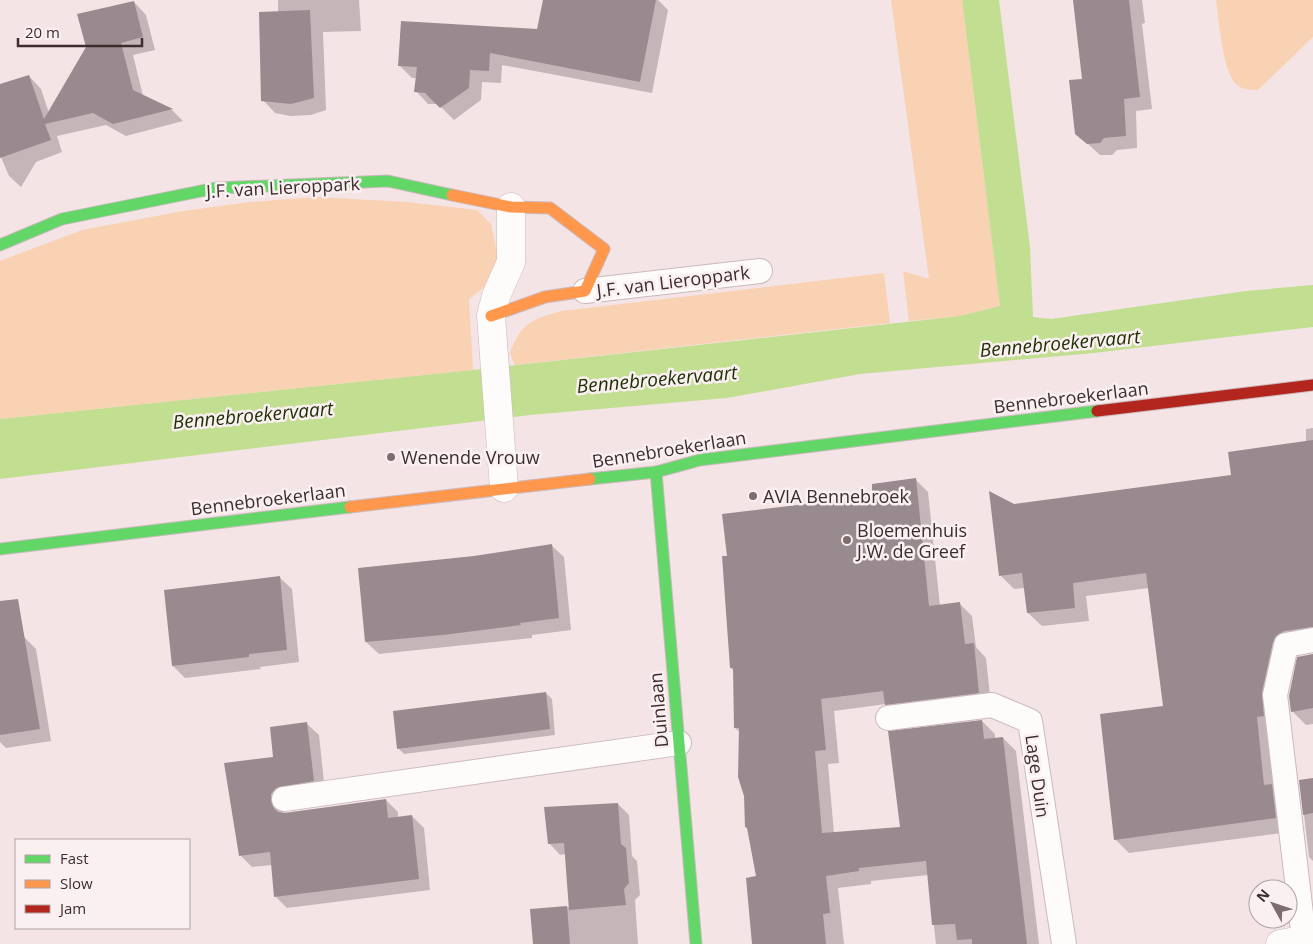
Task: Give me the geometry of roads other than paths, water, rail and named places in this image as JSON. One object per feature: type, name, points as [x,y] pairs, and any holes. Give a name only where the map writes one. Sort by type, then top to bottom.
[{"type":"street","name":"J.F. van Lieroppark","points":[[0,245],[62,219],[216,188],[388,181],[510,207],[550,208],[604,249],[585,291],[545,297],[491,316]]},
{"type":"street","points":[[504,488],[491,316],[496,296],[510,262],[510,207]]},
{"type":"street","name":"Bennebroekerlaan","points":[[0,549],[504,488],[656,472],[700,460],[1313,385]]},
{"type":"street","name":"Duinlaan","points":[[656,472],[696,944]]},
{"type":"lane","name":"J.F. van Lieroppark","points":[[585,291],[760,271]]},
{"type":"lane","points":[[1299,940],[1275,695],[1286,645],[1313,640]]},
{"type":"lane","name":"Lage Duin","points":[[888,718],[992,706],[1030,721],[1064,944]]},
{"type":"lane","points":[[284,799],[678,744]]},
{"type":"water","name":"Bennebroekervaart","points":[[962,0],[999,0],[1030,247],[1033,317],[1051,319],[1246,291],[1313,285],[1313,327],[1094,353],[860,374],[727,398],[530,415],[0,479],[0,419],[473,370],[960,316],[1000,306]]},
{"type":"place","name":"Wenende Vrouw","points":[[391,457]]},
{"type":"place","name":"AVIA Bennebroek","points":[[753,496]]},
{"type":"place","name":"Bloemenhuis J.W. de Greef","points":[[847,540]]}]
